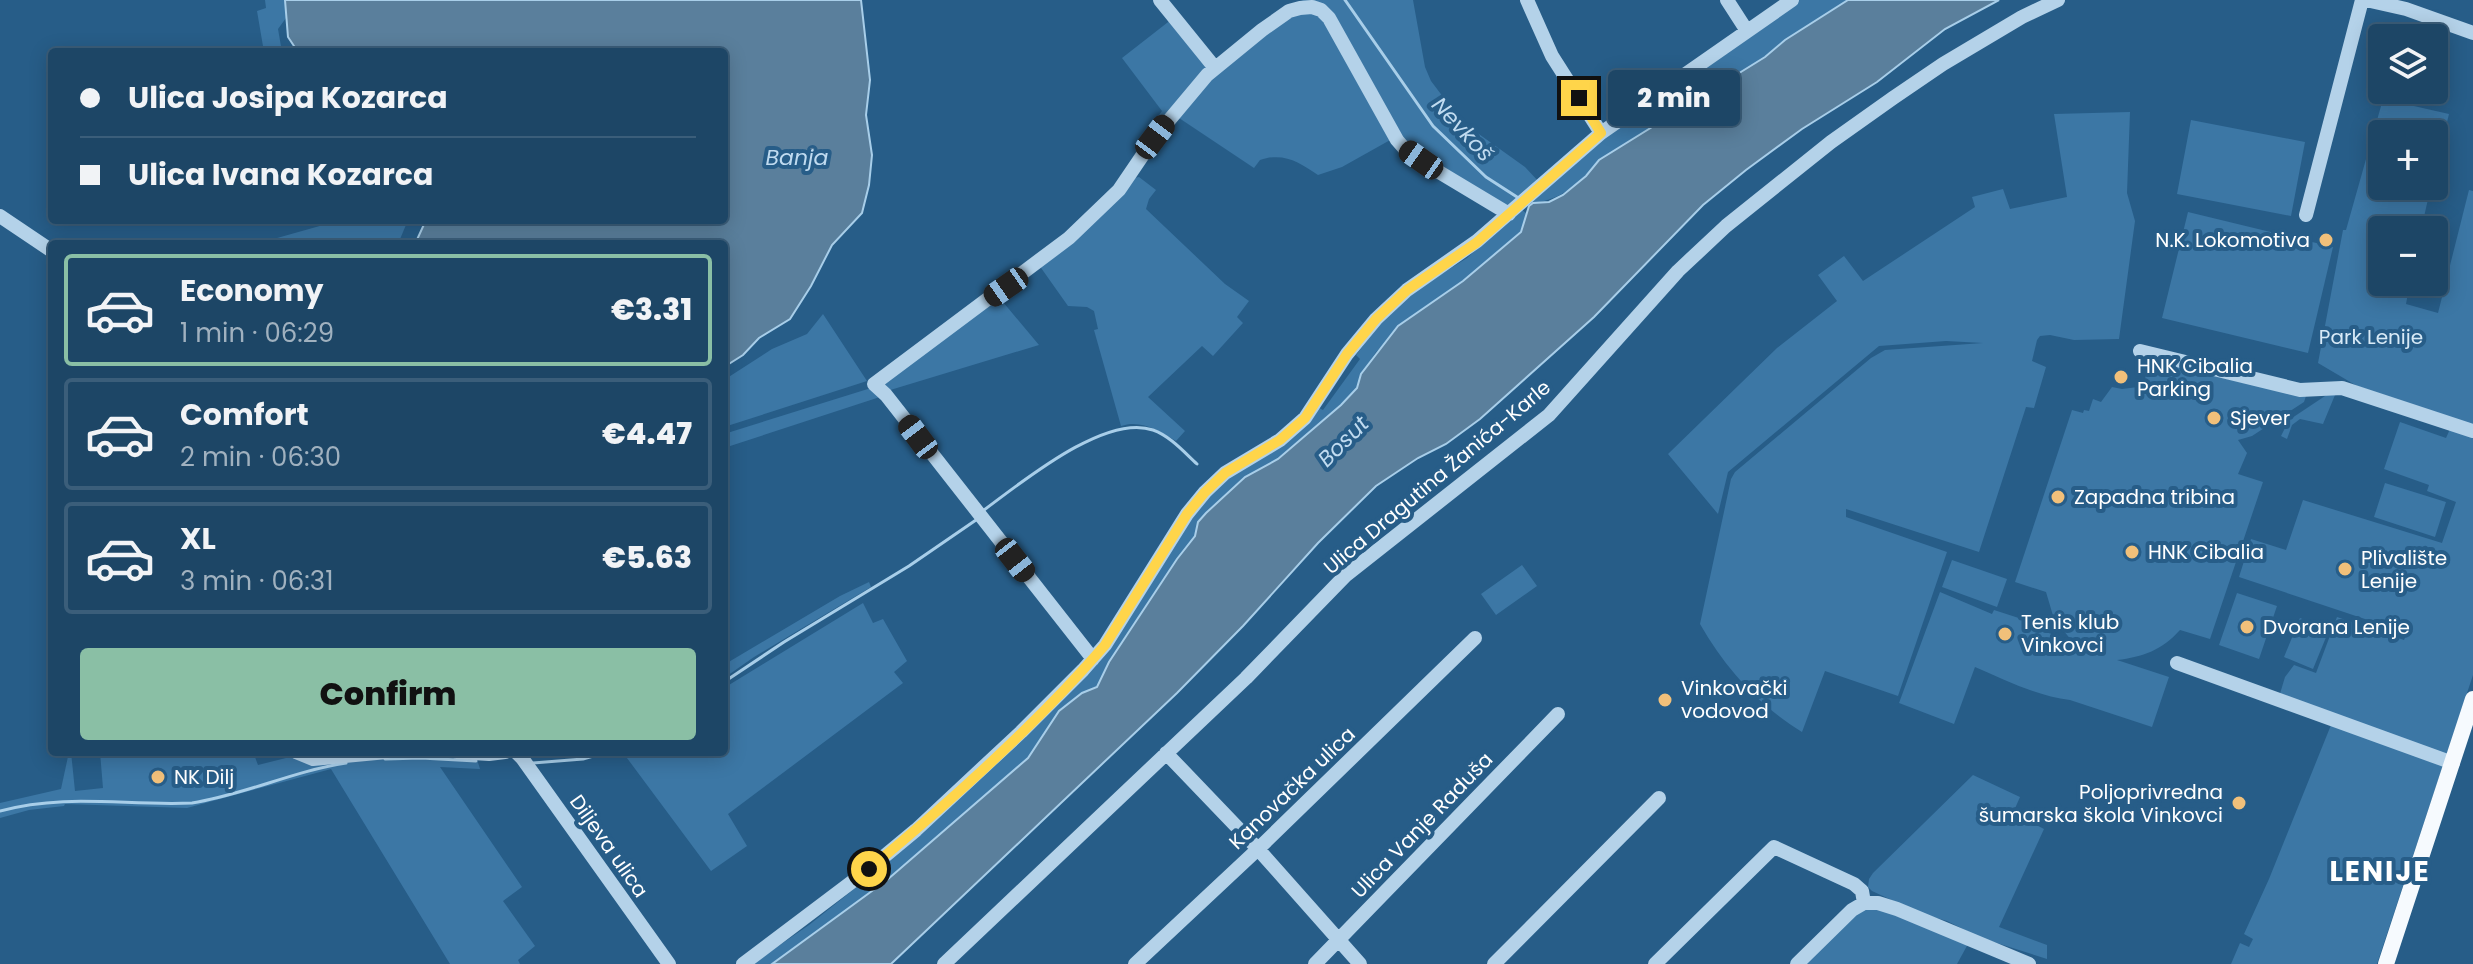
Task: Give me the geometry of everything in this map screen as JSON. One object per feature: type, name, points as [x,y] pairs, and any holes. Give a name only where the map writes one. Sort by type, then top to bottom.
[{"type":"main road","points":[[2386,964],[2473,699]]},
{"type":"street","points":[[1160,0],[1215,68]]},
{"type":"street","points":[[1527,0],[1552,56],[1601,133]]},
{"type":"street","points":[[1727,0],[1747,31]]},
{"type":"street","points":[[743,964],[916,830],[1021,732],[1093,659],[1105,645],[1187,514],[1205,492],[1225,473],[1280,440],[1305,418],[1347,354],[1376,319],[1407,290],[1461,254],[1601,133],[1792,0]]},
{"type":"street","name":"Ulica Dragutina Žanića-Karle","points":[[944,964],[1246,678],[1345,576],[1549,415],[1678,271],[1726,226],[1831,142],[1893,98],[2022,17],[2058,0]]},
{"type":"street","points":[[2306,215],[2364,0],[2406,9],[2473,33]]},
{"type":"street","points":[[1093,659],[886,395],[874,384],[1069,238],[1119,190],[1176,110],[1215,68],[1281,16],[1300,8],[1321,10],[1337,29],[1392,134],[1404,148],[1512,211]]},
{"type":"street","points":[[0,216],[48,248]]},
{"type":"street","points":[[2140,351],[2300,390],[2342,388],[2473,431]]},
{"type":"street","name":"Kanovačka ulica","points":[[1135,964],[1475,638]]},
{"type":"street","points":[[2177,663],[2453,763]]},
{"type":"street","name":"Ulica Vanje Raduša","points":[[1315,964],[1558,714]]},
{"type":"street","points":[[1166,753],[1258,849],[1360,964]]},
{"type":"street","points":[[306,756],[313,759],[345,756]]},
{"type":"street","name":"Diljeva ulica","points":[[520,756],[669,964]]},
{"type":"street","points":[[1494,964],[1659,798]]},
{"type":"street","points":[[1655,964],[1774,847],[1841,877],[1863,897],[2029,964]]},
{"type":"street","points":[[1797,964],[1863,897]]},
{"type":"green space","points":[[265,0],[285,0],[286,18],[278,29],[281,48],[263,48],[257,11],[266,8]]},
{"type":"green space","points":[[1303,0],[1413,0],[1425,67],[1431,81],[1462,122],[1525,167],[1539,182],[1507,209],[1418,154],[1397,135],[1339,26]]},
{"type":"green space","points":[[1798,0],[1848,0],[1785,40],[1765,57],[1599,160],[1562,194],[1533,203],[1529,200],[1584,151]]},
{"type":"green space","points":[[1307,11],[1330,22],[1392,139],[1342,167],[1318,175],[1298,162],[1277,157],[1260,160],[1254,168],[1176,116],[1210,77],[1290,14]]},
{"type":"green space","points":[[1172,19],[1211,68],[1154,132],[1147,131],[1162,111],[1122,58]]},
{"type":"green space","name":"Park Lenije","points":[[2382,104],[2405,104],[2449,114],[2448,120],[2377,120]]},
{"type":"green space","points":[[2130,112],[2127,193],[2135,221],[2119,339],[2074,340],[2050,335],[2040,336],[2037,340],[2032,361],[2046,367],[2034,408],[2026,407],[1979,552],[1846,509],[1846,517],[1947,552],[1898,696],[1825,671],[1802,732],[1771,710],[1744,685],[1700,624],[1731,479],[1735,472],[1871,358],[1885,350],[1983,343],[1946,341],[1879,346],[1728,472],[1718,514],[1668,454],[1777,348],[1837,301],[1818,275],[1844,256],[1863,281],[1975,207],[1972,197],[2003,189],[2010,209],[2067,197],[2054,114]]},
{"type":"green space","points":[[2191,120],[2305,142],[2291,216],[2177,194]]},
{"type":"green space","name":"Park Lenije","points":[[2368,152],[2368,200],[2428,200],[2424,216],[2368,216],[2368,296],[2407,296],[2406,304],[2438,313],[2442,296],[2448,296],[2448,273],[2469,190],[2473,191],[2473,425],[2357,386],[2318,363],[2343,230],[2346,230]]},
{"type":"green space","points":[[1139,177],[1156,190],[1146,209],[1225,284],[1249,301],[1237,317],[1243,323],[1213,356],[1202,346],[1148,397],[1185,431],[1176,441],[1143,425],[1121,426],[1094,330],[1098,329],[1094,311],[1087,307],[1068,306],[1039,265],[1134,178]]},
{"type":"green space","points":[[1521,209],[1527,219],[1521,232],[1463,281],[1421,310],[1376,352],[1361,374],[1357,388],[1341,405],[1278,459],[1245,477],[1198,521],[1195,536],[1109,662],[1097,687],[1082,693],[1059,711],[1028,758],[887,880],[772,964],[752,964],[809,925],[873,874],[1079,683],[1206,496],[1319,408],[1323,410],[1360,359],[1356,355],[1384,318],[1424,285],[1467,258]]},
{"type":"green space","points":[[2188,212],[2333,247],[2308,353],[2162,318]]},
{"type":"green space","points":[[327,224],[406,224],[400,240],[270,240]]},
{"type":"green space","points":[[998,296],[1039,345],[887,391],[884,383]]},
{"type":"green space","points":[[823,314],[867,381],[728,426],[728,377],[772,349],[807,334]]},
{"type":"green space","name":"HNK Cibalia","points":[[2144,358],[2306,396],[2304,402],[2252,436],[2238,440],[2247,453],[2238,474],[2263,482],[2210,639],[2180,630],[2152,651],[2117,660],[2169,677],[2152,727],[2033,691],[1975,667],[1954,724],[1899,703],[1940,592],[1992,614],[1994,610],[2028,621],[2028,626],[2072,641],[2054,619],[2046,592],[2015,582],[2072,410],[2089,411],[2093,399],[2101,402],[2112,387],[2146,386]]},
{"type":"green space","points":[[871,388],[883,396],[728,447],[728,433]]},
{"type":"green space","points":[[2331,392],[2335,395],[2323,424],[2300,419],[2292,425],[2287,439],[2281,436],[2289,420]]},
{"type":"green space","points":[[2400,422],[2446,438],[2450,429],[2473,437],[2473,675],[2377,964],[2231,964],[2240,943],[2249,947],[2253,939],[2244,934],[2331,725],[2279,697],[2285,677],[2294,665],[2316,673],[2337,617],[2404,640],[2407,633],[2239,577],[2251,539],[2286,550],[2303,500],[2442,543],[2456,502],[2427,491],[2429,485],[2384,469]]},
{"type":"green space","points":[[2385,483],[2446,502],[2435,537],[2374,517]]},
{"type":"green space","points":[[1952,560],[2007,579],[1997,607],[1942,587]]},
{"type":"green space","points":[[1522,565],[1537,586],[1496,615],[1481,594]]},
{"type":"green space","points":[[869,582],[871,587],[728,675],[728,663]]},
{"type":"green space","name":"Dvorana Lenije","points":[[2237,593],[2277,606],[2259,659],[2219,645]]},
{"type":"green space","points":[[863,603],[873,623],[883,619],[907,661],[894,672],[903,683],[728,814],[747,846],[711,871],[625,756],[728,756],[728,686]]},
{"type":"green space","points":[[2300,618],[2329,630],[2313,669],[2284,657]]},
{"type":"green space","points":[[68,756],[71,756],[75,791],[103,788],[100,756],[255,756],[258,765],[294,756],[476,756],[480,769],[440,767],[522,887],[503,901],[535,946],[518,960],[520,964],[450,964],[331,769],[187,808],[65,804],[0,818],[0,803],[61,789]]},
{"type":"green space","points":[[1973,775],[2020,797],[2013,813],[2044,829],[1999,927],[2047,945],[2047,959],[1981,938],[1868,887],[1873,873]]},
{"type":"green space","points":[[1877,908],[1968,944],[1957,964],[1802,964],[1857,910]]},
{"type":"water","name":"Banja","points":[[285,0],[861,0],[870,80],[866,115],[872,155],[862,213],[832,245],[790,319],[759,338],[743,355],[728,364],[728,240],[417,240],[424,224],[728,224],[728,48],[295,48],[288,37]]},
{"type":"water","name":"Bosut","points":[[1848,0],[1999,0],[1945,29],[1877,82],[1802,129],[1746,170],[1703,205],[1594,317],[1480,419],[1446,444],[1418,458],[1376,486],[1177,693],[891,964],[772,964],[887,880],[1028,758],[1059,711],[1082,693],[1097,687],[1109,662],[1195,536],[1198,522],[1206,513],[1245,477],[1278,459],[1341,405],[1357,388],[1361,374],[1398,326],[1463,281],[1521,232],[1529,206],[1563,195],[1586,176],[1599,160],[1765,57],[1785,40]]},
{"type":"waterway","name":"Nevkoš","points":[[1345,0],[1433,126],[1486,177],[1517,197]]},
{"type":"waterway","points":[[984,510],[1064,454],[1088,441],[1133,427],[1159,433],[1197,464]]},
{"type":"waterway","points":[[728,679],[909,566],[976,520]]},
{"type":"waterway","points":[[533,763],[593,756]]},
{"type":"waterway","points":[[385,759],[476,761]]},
{"type":"waterway","points":[[0,811],[72,801],[192,803],[346,763]]},
{"type":"place","name":"N.K. Lokomotiva","points":[[2326,240]]},
{"type":"place","name":"HNK Cibalia Parking","points":[[2121,377]]},
{"type":"place","name":"Sjever","points":[[2214,418]]},
{"type":"place","name":"Zapadna tribina","points":[[2058,497]]},
{"type":"place","name":"HNK Cibalia","points":[[2132,552]]},
{"type":"place","name":"Plivalište Lenije","points":[[2345,569]]},
{"type":"place","name":"Dvorana Lenije","points":[[2247,627]]},
{"type":"place","name":"Tenis klub Vinkovci","points":[[2005,634]]},
{"type":"place","name":"Vinkovački vodovod","points":[[1665,700]]},
{"type":"place","name":"NK Dilj","points":[[158,777]]},
{"type":"place","name":"Poljoprivredna šumarska škola Vinkovci","points":[[2239,803]]},
{"type":"district","name":"LENIJE","points":[[2380,871]]},
{"type":"route","points":[[869,869],[916,830],[1021,732],[1093,659],[1105,645],[1187,514],[1205,492],[1225,473],[1280,440],[1305,418],[1347,354],[1376,319],[1407,290],[1476,243],[1601,133],[1579,98]]}]
